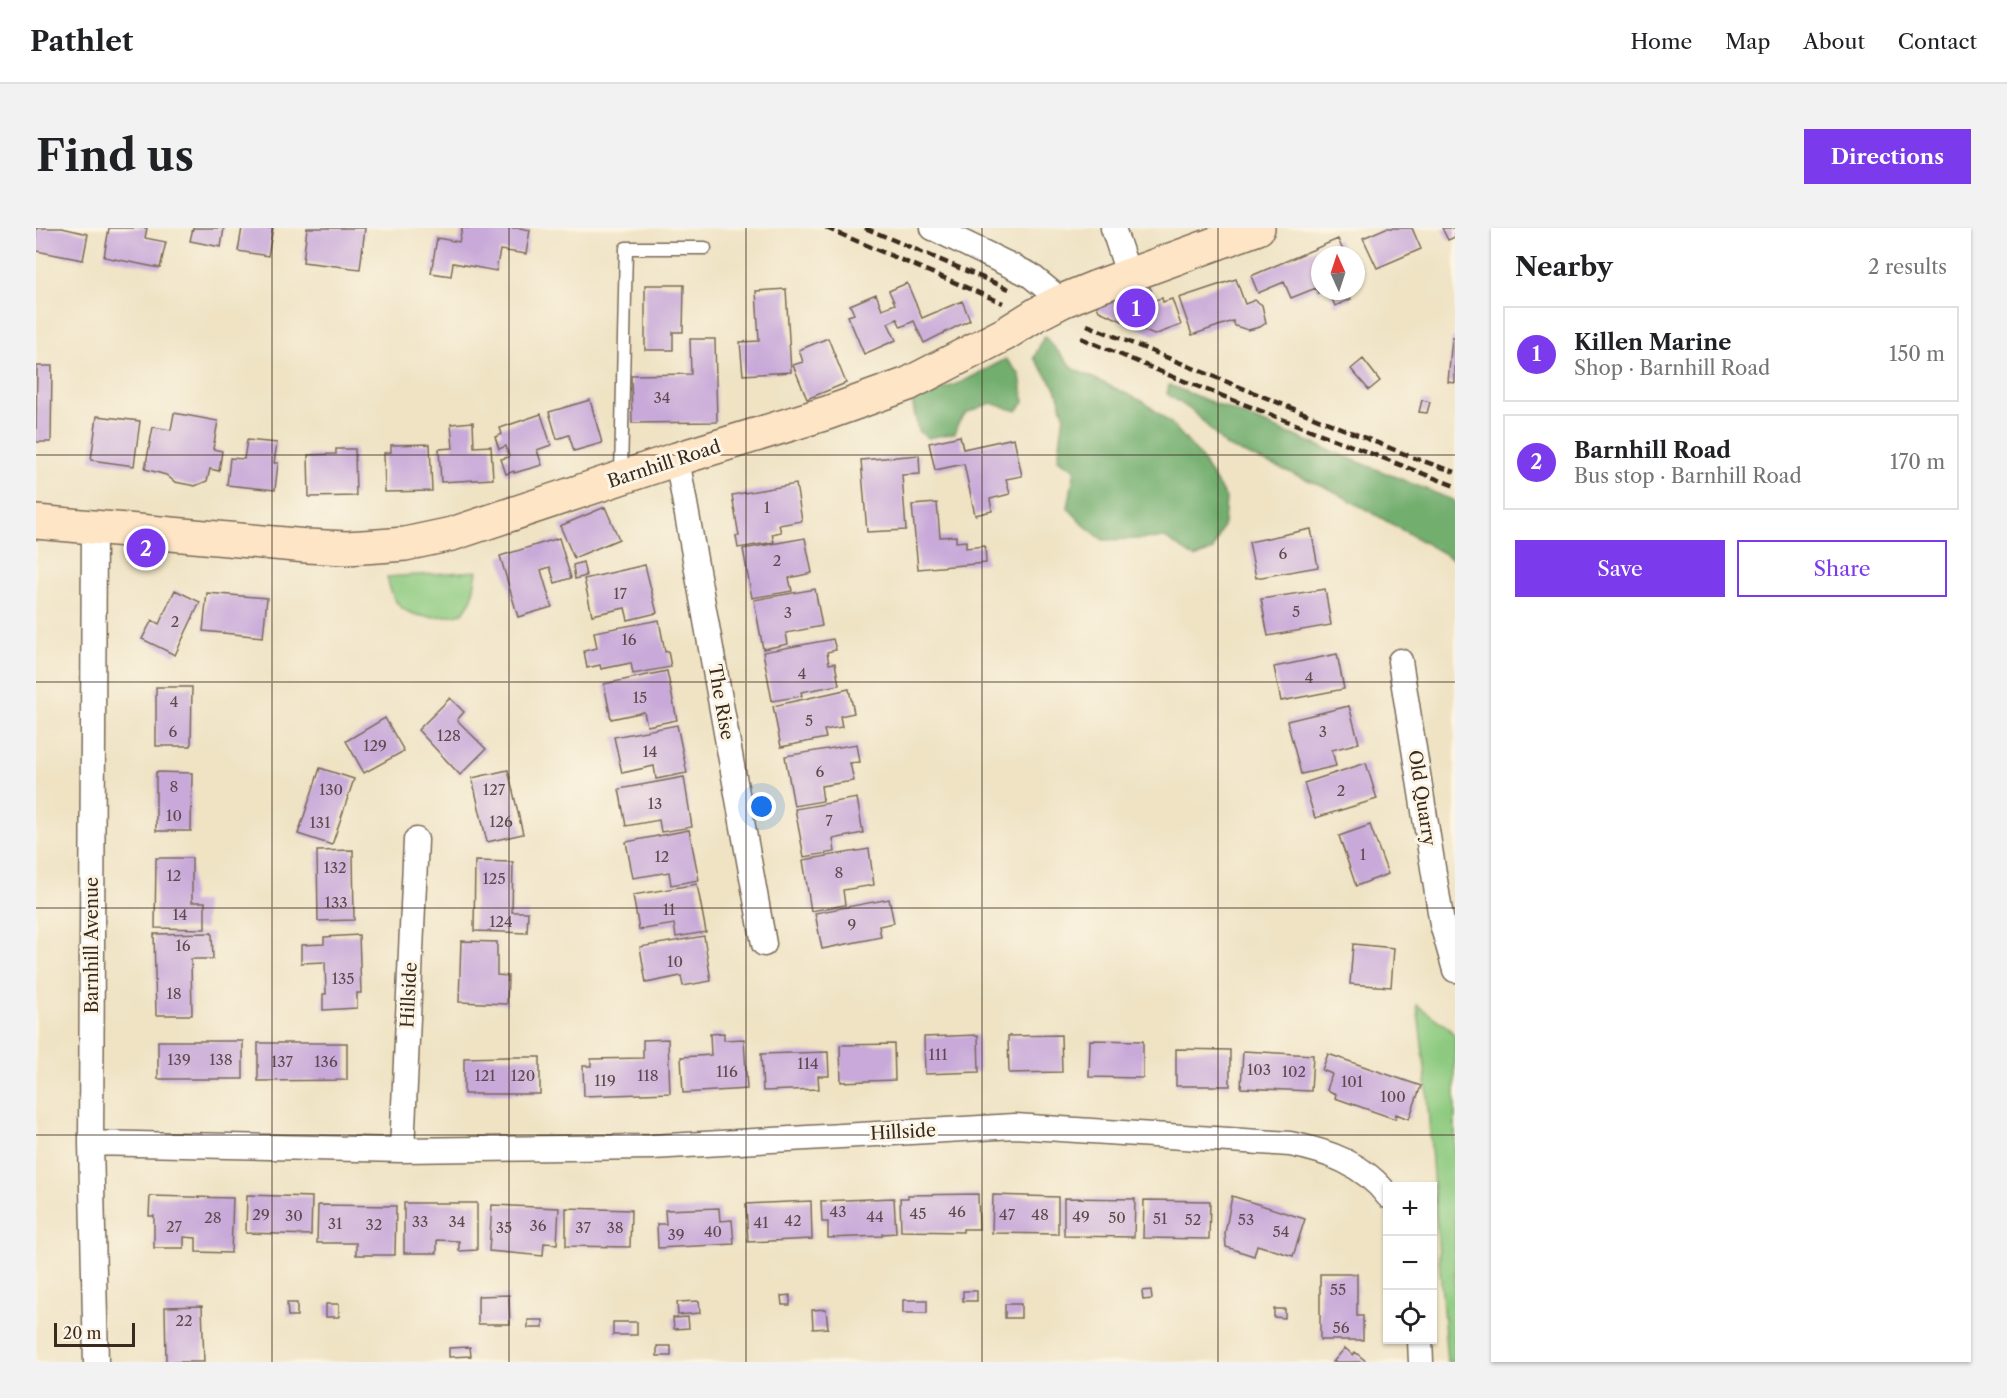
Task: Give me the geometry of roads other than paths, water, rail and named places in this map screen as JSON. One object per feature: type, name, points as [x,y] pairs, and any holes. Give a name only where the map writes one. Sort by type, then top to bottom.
[{"type":"main road","name":"Barnhill Road","points":[[36,522],[346,548],[405,544],[452,534],[677,459],[827,413],[908,384],[1005,334],[1062,301],[1258,228]]},
{"type":"street","points":[[933,228],[1030,275],[1062,301]]},
{"type":"street","points":[[1113,228],[1129,276]]},
{"type":"street","name":"The Rise","points":[[677,459],[764,944]]},
{"type":"street","name":"Barnhill Avenue","points":[[94,527],[91,1143],[96,1362]]},
{"type":"street","name":"Old Quarry","points":[[1400,661],[1442,924],[1455,970]]},
{"type":"street","name":"Hillside","points":[[402,1150],[416,840]]},
{"type":"street","name":"Hillside","points":[[91,1143],[402,1150],[652,1147],[1015,1126],[1299,1146],[1335,1156],[1354,1166],[1383,1191]]},
{"type":"street","points":[[1420,1344],[1421,1362]]},
{"type":"lane","points":[[621,478],[626,248],[705,248]]},
{"type":"railway","points":[[826,228],[1003,303]]},
{"type":"railway","points":[[865,228],[1009,289]]},
{"type":"railway","points":[[1087,325],[1417,459],[1455,472]]},
{"type":"railway","points":[[1081,338],[1171,376],[1455,486]]},
{"type":"place","name":"Killen Marine","points":[[1136,308]]},
{"type":"place","name":"Barnhill Road","points":[[146,548]]}]
